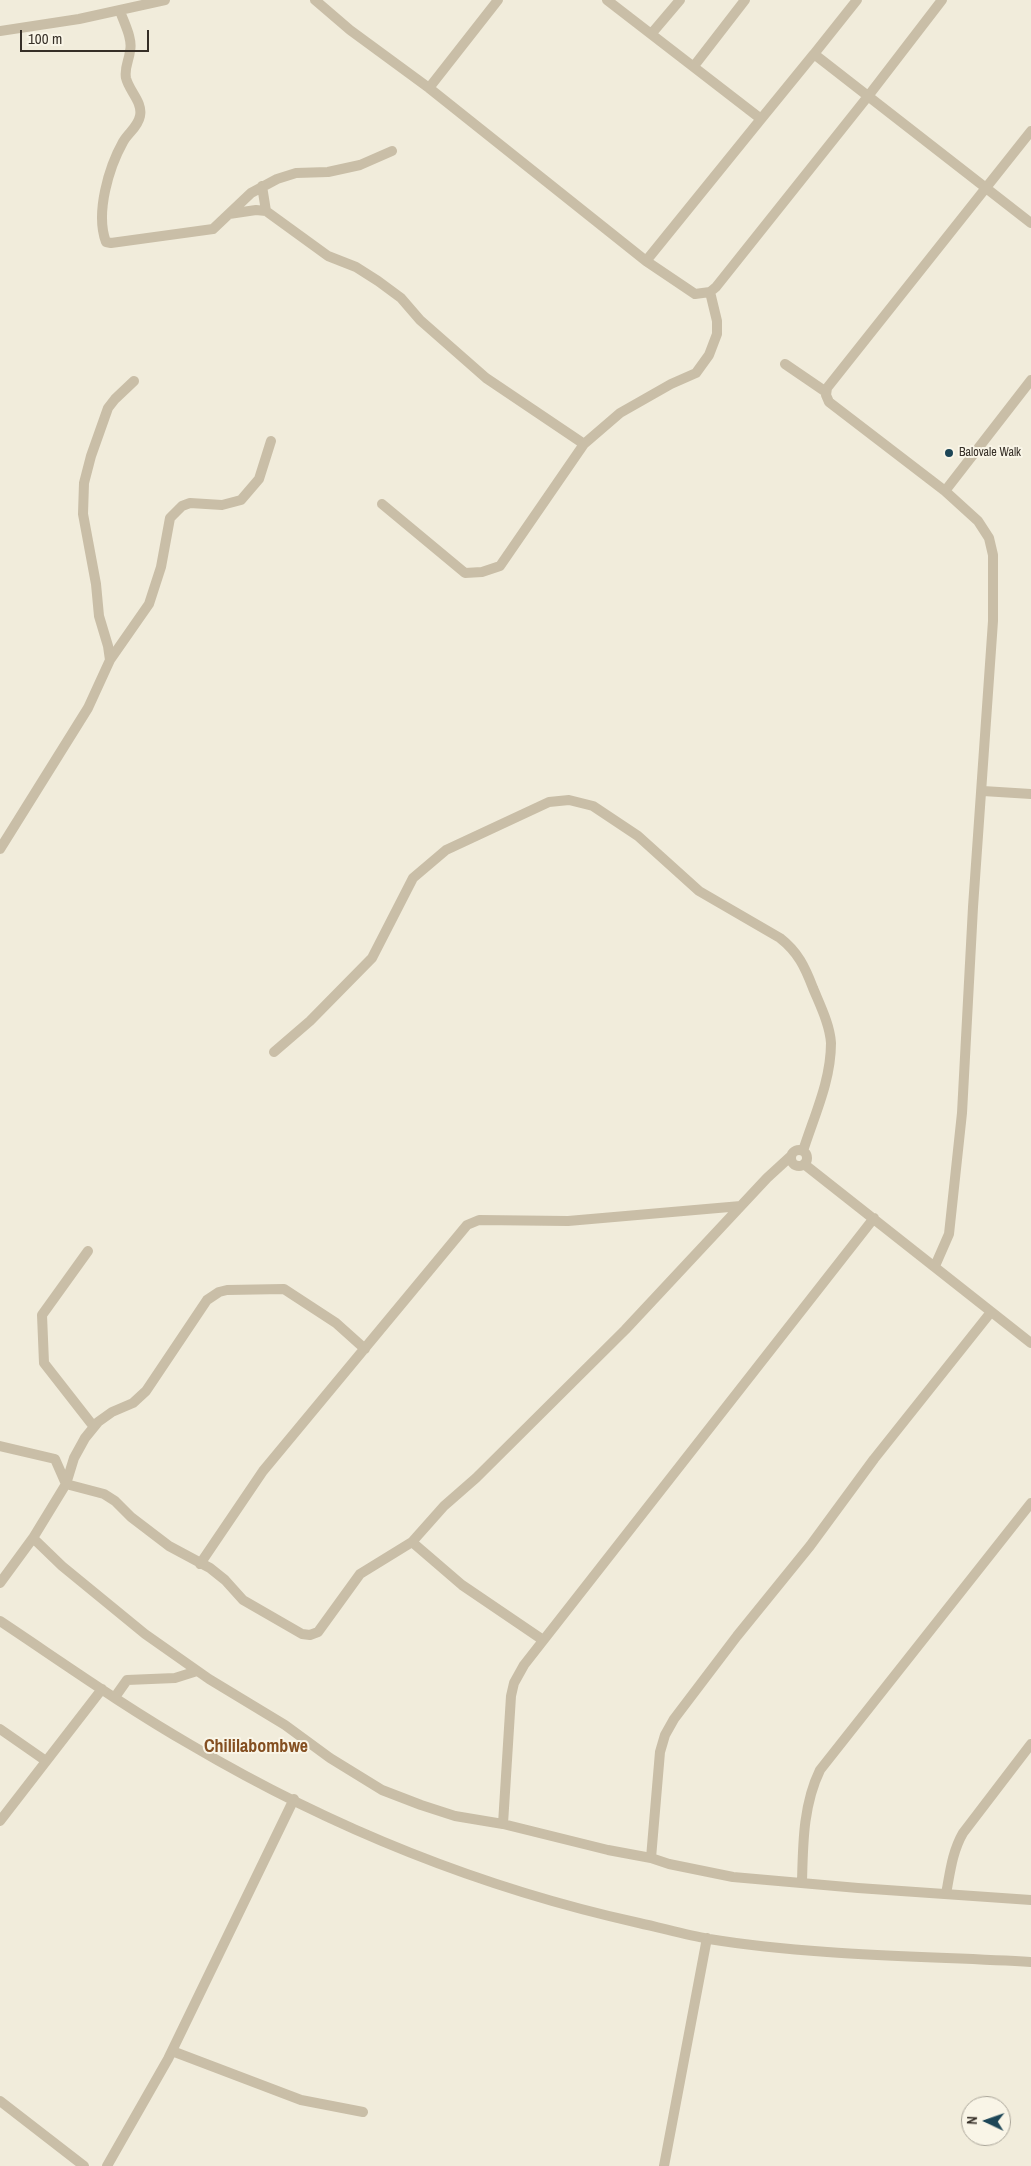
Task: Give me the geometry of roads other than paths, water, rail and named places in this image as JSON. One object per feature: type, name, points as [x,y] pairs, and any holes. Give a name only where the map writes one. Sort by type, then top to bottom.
[{"type":"street","points":[[0,31],[120,11],[165,0]]},
{"type":"street","points":[[314,0],[350,30],[429,88],[646,261],[696,294],[710,292],[716,287],[942,0]]},
{"type":"street","points":[[429,88],[498,0]]},
{"type":"street","points":[[607,0],[761,119]]},
{"type":"street","points":[[652,33],[680,0]]},
{"type":"street","points":[[694,66],[745,0]]},
{"type":"street","points":[[646,261],[857,0]]},
{"type":"street","points":[[120,11],[129,38],[131,51],[126,63],[125,75],[128,87],[139,104],[140,111],[136,127],[125,139],[111,165],[105,194],[102,228],[106,242],[111,243],[213,229],[262,186],[277,179],[296,173],[328,172],[360,165],[392,151]]},
{"type":"street","points":[[814,54],[869,95],[1031,224]]},
{"type":"street","points":[[935,1266],[946,1244],[955,1188],[962,1113],[973,906],[993,621],[993,555],[984,529],[945,491],[829,402],[826,392],[1031,131]]},
{"type":"street","points":[[262,186],[266,211]]},
{"type":"street","points":[[229,214],[256,210],[266,211],[328,256],[356,267],[378,281],[401,298],[420,320],[486,378],[584,444]]},
{"type":"street","points":[[382,504],[465,573],[482,572],[500,566],[584,444],[620,413],[671,384],[696,373],[709,355],[717,334],[717,321],[710,292]]},
{"type":"street","points":[[785,364],[826,392]]},
{"type":"street","points":[[945,491],[1031,380]]},
{"type":"street","points":[[110,660],[99,616],[96,584],[83,514],[84,483],[91,456],[108,408],[134,381]]},
{"type":"street","points":[[0,849],[88,708],[110,660],[149,604],[159,574],[170,518],[182,506],[190,503],[222,505],[241,500],[258,479],[271,441]]},
{"type":"street","points":[[982,791],[1031,794]]},
{"type":"street","points":[[274,1052],[310,1021],[372,958],[413,878],[446,850],[463,841],[536,806],[549,802],[569,800],[593,806],[616,820],[638,836],[699,891],[780,938],[800,958],[821,1006],[831,1042],[825,1088],[803,1151]]},
{"type":"street","points":[[66,1484],[104,1494],[169,1546],[210,1568],[225,1580],[243,1600],[302,1634],[310,1635],[318,1632],[360,1574],[412,1542],[444,1506],[476,1478],[618,1336],[767,1178],[797,1150],[803,1151],[807,1157],[804,1164]]},
{"type":"street","points":[[791,1156],[791,1160],[796,1165],[804,1164],[1031,1343]]},
{"type":"street","points":[[200,1564],[263,1471],[467,1225],[479,1220],[568,1221],[741,1206]]},
{"type":"street","points":[[503,1824],[511,1696],[514,1683],[543,1640],[874,1218]]},
{"type":"street","points":[[88,1251],[42,1315],[44,1363],[94,1427]]},
{"type":"street","points":[[0,1583],[33,1538],[66,1484],[74,1458],[94,1427],[112,1412],[133,1403],[146,1391],[208,1300],[219,1292],[284,1289],[336,1323],[365,1349]]},
{"type":"street","points":[[651,1858],[660,1752],[665,1735],[674,1719],[736,1636],[810,1546],[874,1459],[991,1312]]},
{"type":"street","points":[[0,1446],[55,1459],[66,1484]]},
{"type":"street","points":[[802,1882],[807,1808],[812,1787],[820,1770],[1031,1503]]},
{"type":"street","points":[[33,1538],[62,1566],[129,1621],[197,1670],[382,1790],[455,1816],[503,1824],[608,1850],[733,1877],[1031,1900]]},
{"type":"street","points":[[412,1542],[462,1585],[543,1640]]},
{"type":"street","points":[[0,1620],[102,1689],[200,1751],[367,1834],[495,1885],[584,1911],[707,1938],[797,1950],[1031,1962]]},
{"type":"street","points":[[115,1697],[127,1680],[175,1678],[197,1670]]},
{"type":"street","points":[[0,1821],[102,1689]]},
{"type":"street","points":[[0,1729],[46,1762]]},
{"type":"street","points":[[946,1894],[957,1844],[968,1826],[1031,1744]]},
{"type":"street","points":[[107,2166],[172,2051],[294,1799]]},
{"type":"street","points":[[664,2166],[707,1938]]},
{"type":"street","points":[[172,2051],[301,2100],[363,2112]]},
{"type":"street","points":[[0,2101],[84,2166]]},
{"type":"place","name":"Balovale Walk","points":[[949,453]]},
{"type":"district","name":"Chililabombwe","points":[[256,1747]]}]
